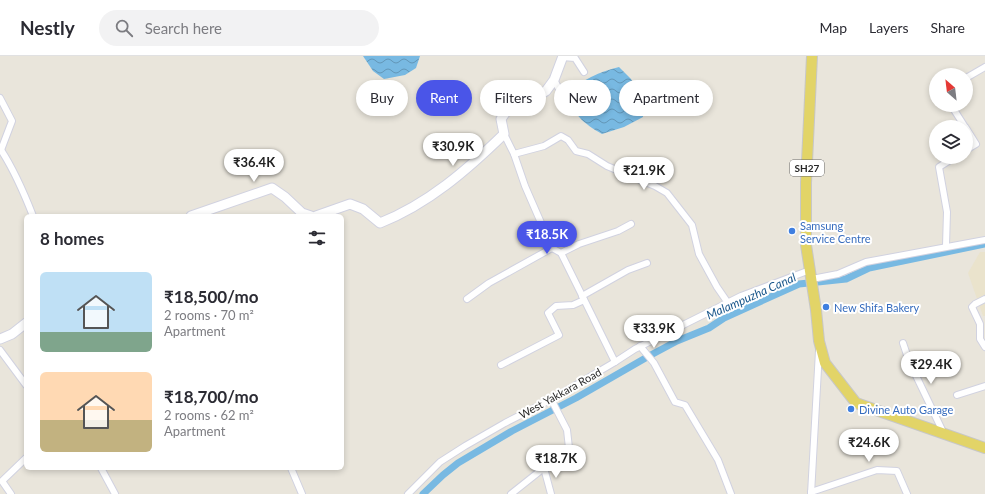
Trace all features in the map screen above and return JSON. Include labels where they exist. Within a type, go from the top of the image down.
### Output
[{"type":"main road","name":"SH27","points":[[812,56],[806,183],[806,245],[812,278],[819,341],[825,363],[856,403],[985,448]]},
{"type":"street","points":[[584,72],[575,58],[562,57],[554,80],[546,91],[506,112],[501,120],[504,134],[514,154],[525,186],[552,248],[561,253],[615,362]]},
{"type":"street","points":[[973,74],[985,67]]},
{"type":"street","points":[[0,98],[12,121],[1,150],[21,187],[32,214]]},
{"type":"street","points":[[322,214],[350,204],[363,209],[380,224],[397,217],[415,207],[465,172],[504,134]]},
{"type":"street","points":[[514,154],[544,146],[561,136],[568,140],[576,151],[588,154],[608,166],[656,186],[667,193],[692,225],[699,254],[708,272],[728,303]]},
{"type":"street","points":[[944,164],[939,167],[947,212],[946,246]]},
{"type":"street","points":[[197,214],[272,188],[305,214]]},
{"type":"street","points":[[561,253],[579,244],[618,231],[631,224]]},
{"type":"street","name":"West Yakkara Road","points":[[408,494],[440,462],[505,423],[551,399],[640,346],[728,303],[787,278],[812,278],[838,274],[866,262],[985,240]]},
{"type":"street","points":[[467,299],[489,283],[552,248]]},
{"type":"street","points":[[501,365],[559,335],[548,313],[556,306],[573,305],[628,270],[647,263]]},
{"type":"street","points":[[985,299],[975,304],[972,308],[980,324],[980,340],[985,347]]},
{"type":"street","points":[[0,339],[12,334],[24,325]]},
{"type":"street","points":[[819,341],[811,493],[877,470],[897,471],[907,494]]},
{"type":"street","points":[[902,343],[944,434]]},
{"type":"street","points":[[640,346],[654,363],[675,402],[685,405],[718,460],[731,494]]},
{"type":"street","points":[[0,350],[24,382]]},
{"type":"street","points":[[957,395],[985,386]]},
{"type":"street","points":[[511,494],[569,448],[567,430],[551,399]]},
{"type":"street","points":[[11,494],[2,481],[24,460]]},
{"type":"street","points":[[544,468],[551,494]]},
{"type":"street","points":[[102,470],[115,494]]},
{"type":"street","points":[[292,470],[302,494]]},
{"type":"shaded area","points":[[980,252],[985,252],[985,316],[983,316],[968,273]]},
{"type":"water","points":[[363,56],[420,56],[416,68],[405,75],[384,79],[373,71]]},
{"type":"water","points":[[619,67],[632,80],[619,80],[619,116],[643,116],[624,127],[602,134],[584,122],[578,116],[611,116],[611,80],[586,80],[605,71]]},
{"type":"waterway","name":"Malampuzha Canal","points":[[423,494],[458,463],[512,431],[576,398],[677,341],[709,328],[724,318],[799,284],[846,279],[869,268],[985,244]]},
{"type":"place","name":"Samsung Service Centre","points":[[792,231]]},
{"type":"place","name":"New Shifa Bakery","points":[[826,307]]},
{"type":"place","name":"Divine Auto Garage","points":[[851,409]]}]
